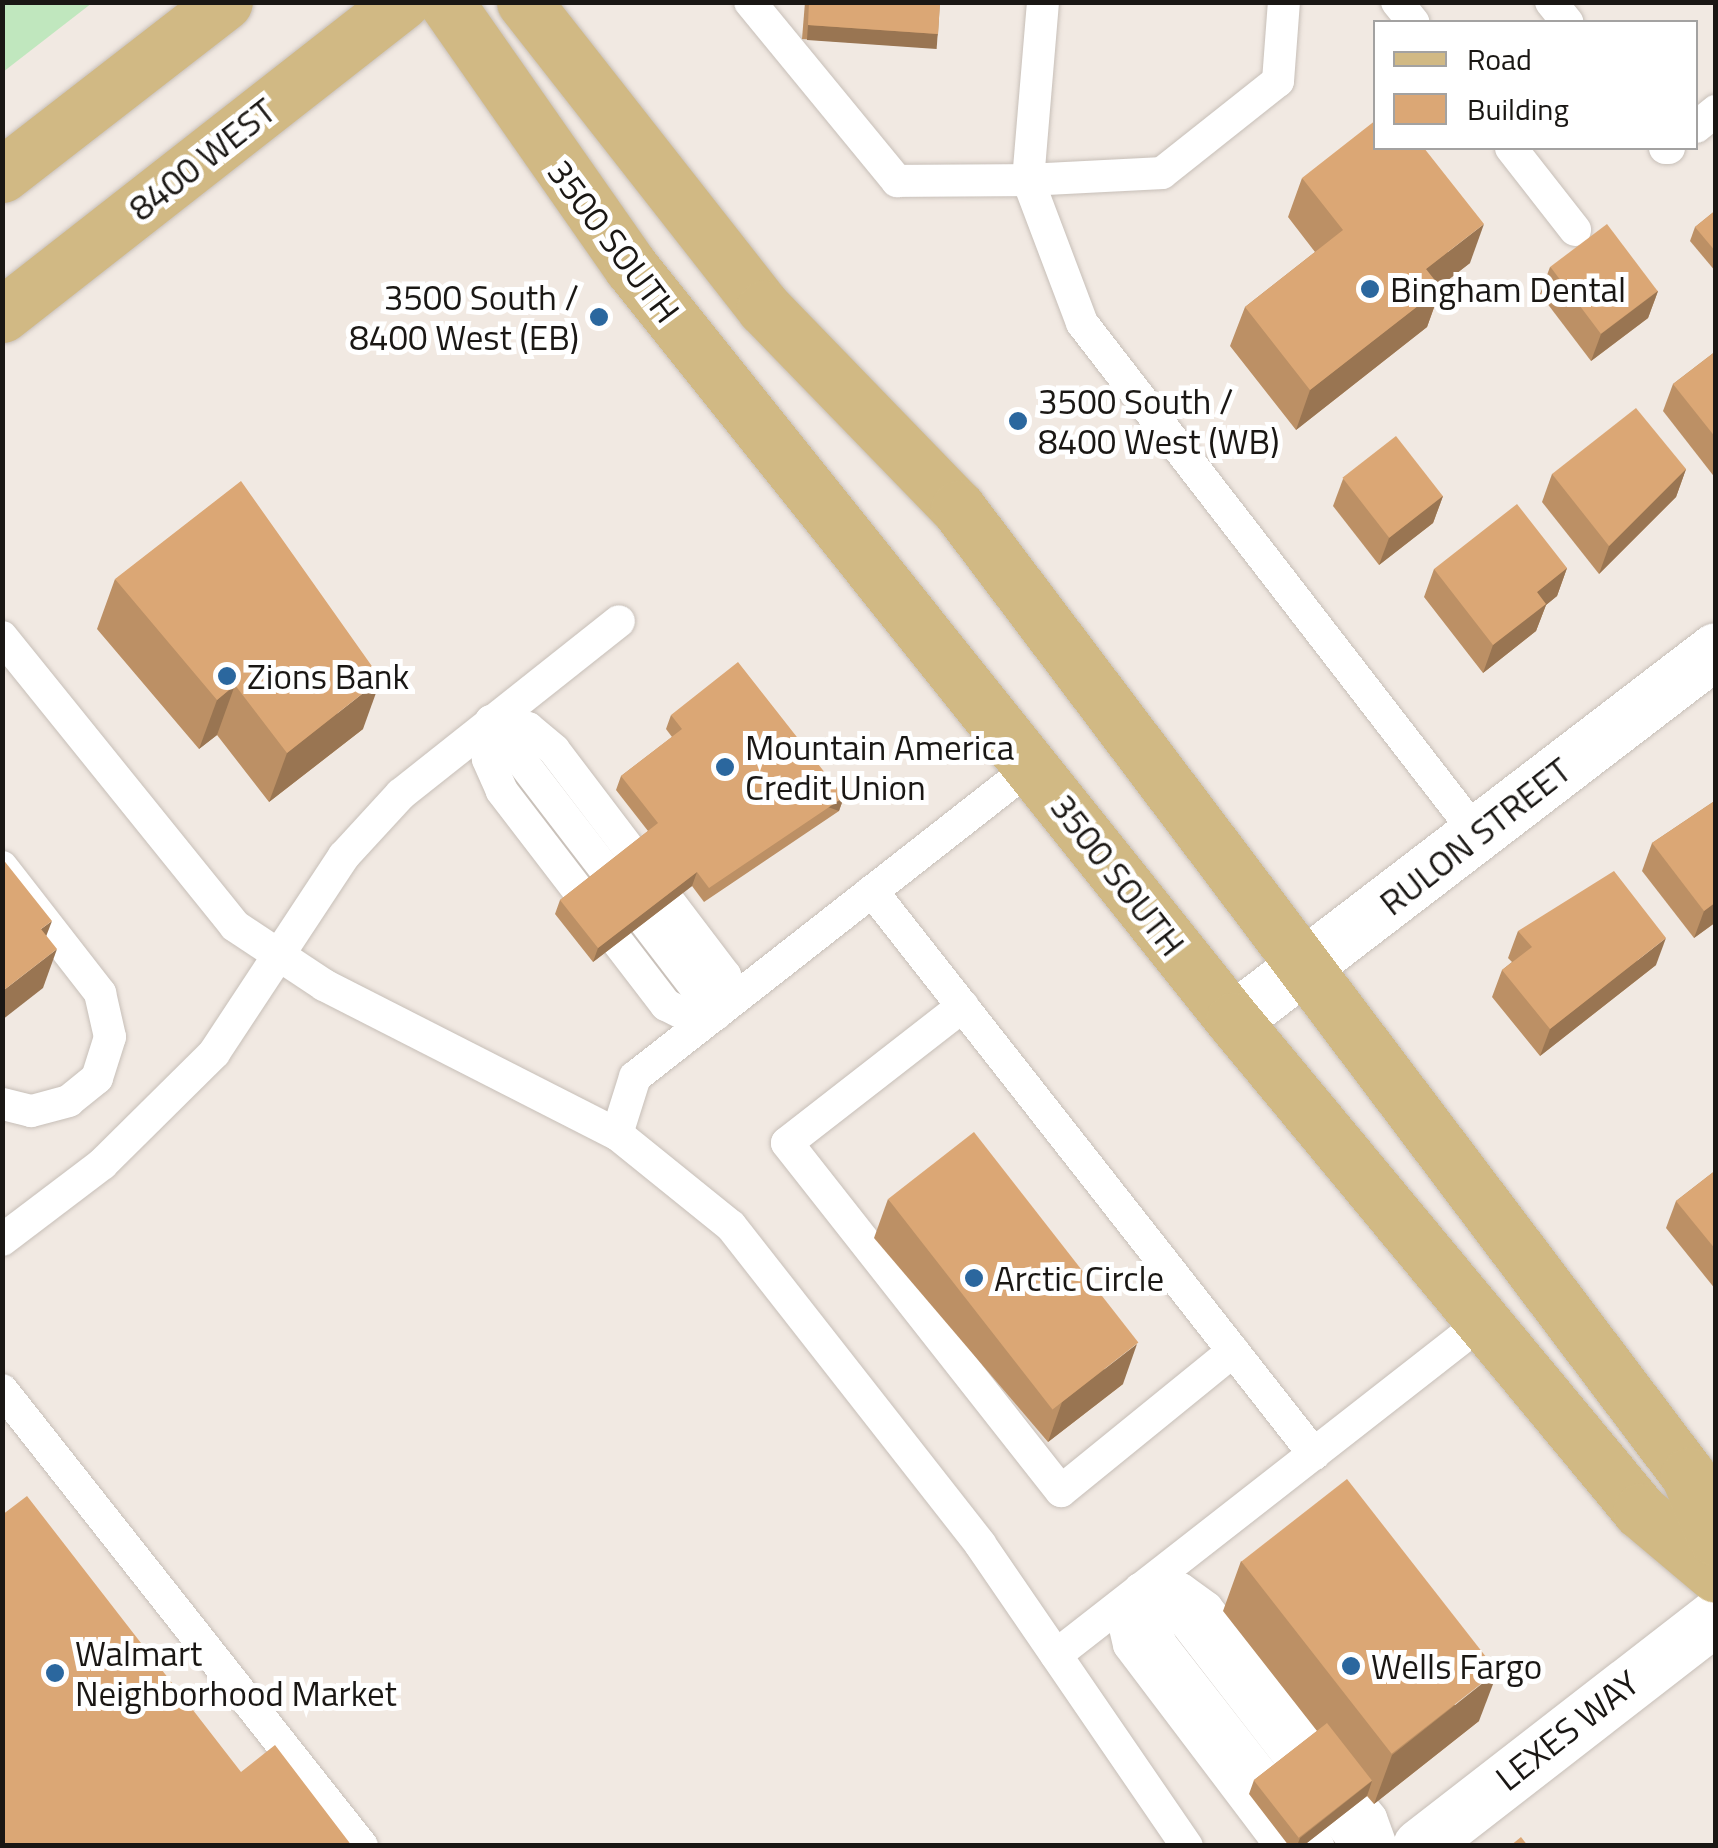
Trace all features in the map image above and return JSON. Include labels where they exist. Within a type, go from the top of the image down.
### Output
[{"type":"main road","points":[[2,175],[225,2]]},
{"type":"main road","name":"8400 WEST","points":[[2,315],[402,2]]},
{"type":"main road","name":"3500 SOUTH","points":[[446,2],[630,267],[1233,1020],[1640,1511],[1716,1575]]},
{"type":"main road","points":[[524,2],[764,308],[958,508],[1308,963],[1688,1475],[1716,1539]]},
{"type":"street","name":"RULON STREET","points":[[1233,1020],[1716,650]]},
{"type":"street","name":"LEXES WAY","points":[[1420,1846],[1716,1616]]},
{"type":"lane","points":[[750,2],[898,182],[1162,173],[1278,81],[1284,2]]},
{"type":"lane","points":[[1042,2],[1028,180],[1082,323],[1478,834]]},
{"type":"lane","points":[[1513,150],[1575,230]]},
{"type":"lane","points":[[2,1240],[174,1097],[282,962],[369,826],[491,720],[618,621]]},
{"type":"lane","points":[[2,637],[198,888],[282,962],[617,1134],[731,1226],[779,1278],[1056,1654],[1186,1846]]},
{"type":"lane","points":[[491,720],[488,759],[502,791],[666,1004],[688,1016],[716,1014]]},
{"type":"lane","points":[[491,720],[528,728],[554,750],[725,975],[716,1014]]},
{"type":"lane","points":[[617,1134],[635,1078],[1032,766]]},
{"type":"lane","points":[[2,867],[100,993],[110,1037],[98,1078],[69,1101],[30,1111],[2,1104]]},
{"type":"lane","points":[[872,891],[1314,1454]]},
{"type":"lane","points":[[963,1006],[787,1143],[1062,1491],[1233,1350]]},
{"type":"lane","points":[[1056,1654],[1485,1320]]},
{"type":"lane","points":[[2,1390],[362,1846]]},
{"type":"lane","points":[[1140,1589],[1125,1627],[1129,1645],[1281,1846]]},
{"type":"lane","points":[[1140,1589],[1161,1644],[1318,1846]]},
{"type":"lane","points":[[1140,1589],[1178,1613],[1358,1846]]},
{"type":"lane","points":[[1140,1589],[1180,1589],[1207,1608],[1370,1818],[1381,1846]]},
{"type":"green space","points":[[3,2],[92,2],[92,3],[3,72]]},
{"type":"building","points":[[809,2],[940,2],[938,34],[808,25]]},
{"type":"building","name":"Bingham Dental","points":[[1373,122],[1373,150],[1426,150],[1484,224],[1426,269],[1441,288],[1310,390],[1245,307],[1343,230],[1302,178]]},
{"type":"building","points":[[1716,210],[1716,252],[1695,227]]},
{"type":"building","points":[[1607,224],[1658,291],[1601,334],[1550,267]]},
{"type":"building","points":[[1716,351],[1716,438],[1673,384]]},
{"type":"building","points":[[1636,408],[1686,469],[1609,546],[1552,474]]},
{"type":"building","points":[[1396,436],[1443,496],[1389,538],[1342,478]]},
{"type":"building","points":[[241,481],[381,679],[287,753],[235,685],[217,700],[115,579]]},
{"type":"building","points":[[1517,504],[1567,568],[1537,592],[1546,604],[1493,645],[1434,569]]},
{"type":"building","name":"Mountain America Credit Union","points":[[738,662],[844,797],[709,888],[697,872],[598,948],[560,900],[658,823],[621,776],[682,729],[671,715]]},
{"type":"building","points":[[1716,800],[1716,902],[1704,911],[1652,843]]},
{"type":"building","points":[[2,858],[52,921],[41,929],[57,949],[4,990],[2,988]]},
{"type":"building","points":[[1614,871],[1666,938],[1550,1029],[1502,970],[1532,947],[1518,931]]},
{"type":"building","name":"Arctic Circle","points":[[974,1132],[1138,1342],[1052,1410],[888,1199]]},
{"type":"building","points":[[1716,1170],[1716,1250],[1676,1201]]},
{"type":"building","points":[[1347,1479],[1497,1671],[1392,1754],[1241,1561]]},
{"type":"building","name":"Walmart Neighborhood Market","points":[[27,1496],[241,1772],[275,1745],[352,1846],[2,1846],[2,1515]]},
{"type":"building","points":[[1327,1723],[1372,1781],[1299,1838],[1254,1780]]},
{"type":"building","points":[[1521,1837],[1528,1846],[1510,1846]]},
{"type":"place","name":"Bingham Dental","points":[[1370,289]]},
{"type":"place","name":"3500 South / 8400 West (EB)","points":[[599,317]]},
{"type":"place","name":"3500 South / 8400 West (WB)","points":[[1018,421]]},
{"type":"place","name":"Zions Bank","points":[[227,676]]},
{"type":"place","name":"Mountain America Credit Union","points":[[725,767]]},
{"type":"place","name":"Arctic Circle","points":[[974,1278]]},
{"type":"place","name":"Wells Fargo","points":[[1351,1666]]},
{"type":"place","name":"Walmart Neighborhood Market","points":[[55,1673]]}]
